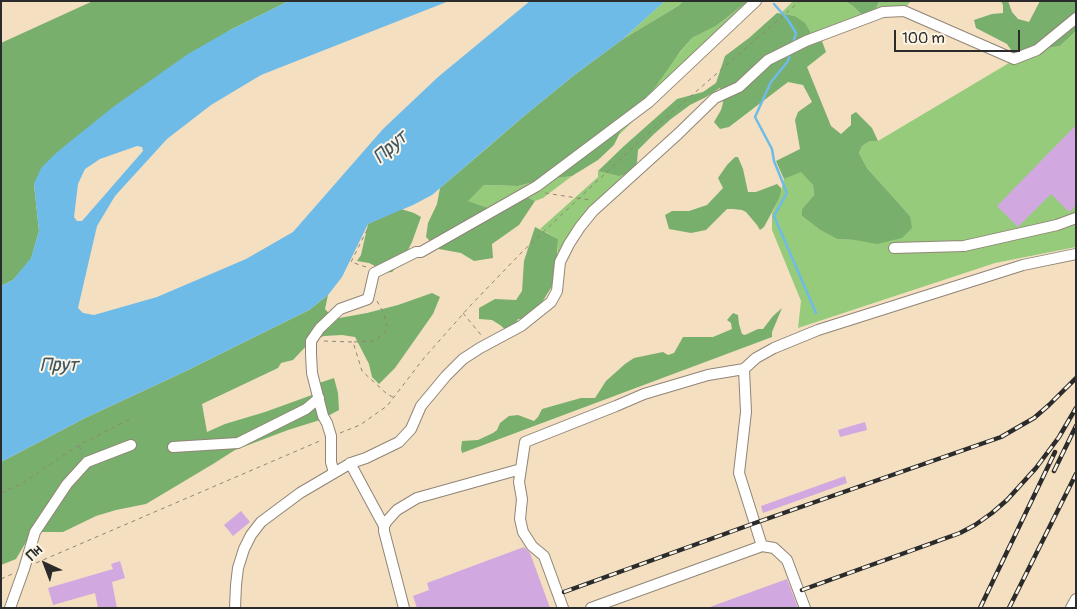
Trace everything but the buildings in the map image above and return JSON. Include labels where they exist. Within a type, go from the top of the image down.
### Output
[{"type":"street","points":[[334,472],[331,462],[331,436],[323,416],[312,373],[312,341],[320,328],[340,309],[368,299],[374,273],[416,252],[421,252],[530,190],[649,102],[756,1]]},
{"type":"street","points":[[235,608],[238,568],[251,535],[262,522],[285,503],[334,472],[400,442],[411,429],[421,406],[446,376],[464,359],[521,326],[551,302],[557,291],[560,262],[580,227],[593,211],[715,98],[739,87],[768,60],[806,41],[883,12],[904,11],[1014,59],[1037,50],[1076,18]]},
{"type":"street","points":[[894,248],[964,246],[1057,225],[1076,218]]},
{"type":"street","points":[[563,608],[544,556],[532,546],[523,532],[520,519],[522,499],[519,482],[524,442],[644,394],[708,375],[744,369],[756,358],[774,348],[818,330],[1023,265],[1076,254]]},
{"type":"street","points":[[744,369],[746,412],[739,474],[762,546]]},
{"type":"street","points":[[173,447],[238,443],[306,409],[319,398]]},
{"type":"street","points":[[10,608],[35,532],[67,484],[87,462],[131,445]]},
{"type":"street","points":[[350,464],[384,526],[404,608]]},
{"type":"street","points":[[384,526],[397,510],[417,498],[521,469]]},
{"type":"street","points":[[591,608],[762,546],[774,548],[787,560],[805,608]]},
{"type":"street","points":[[1071,608],[1076,599]]},
{"type":"path","points":[[24,569],[360,425],[387,406],[424,358],[521,253],[645,136],[800,1]]},
{"type":"path","points":[[530,190],[603,202]]},
{"type":"path","points":[[368,228],[351,262],[370,268],[374,273]]},
{"type":"path","points":[[312,341],[374,341],[385,333],[387,326],[383,312],[375,297]]},
{"type":"path","points":[[464,313],[488,344]]},
{"type":"path","points":[[353,342],[362,372],[387,394],[394,397]]},
{"type":"path","points":[[1,493],[23,483],[79,445],[130,419]]},
{"type":"green space","points":[[93,1],[289,1],[230,30],[34,184],[39,231],[31,259],[13,280],[1,286],[1,43]]},
{"type":"green space","points":[[665,1],[683,1],[678,6],[623,39]]},
{"type":"green space","points":[[683,1],[748,1],[716,26],[692,38],[653,90],[628,116],[614,145],[598,160],[572,176],[542,180],[518,186],[484,185],[468,201],[494,210],[522,194],[535,201],[519,225],[492,244],[493,258],[474,261],[461,253],[439,249],[426,237],[428,223],[437,204],[440,188],[573,76],[623,39],[678,6]]},
{"type":"green space","points":[[748,1],[761,1],[619,135],[628,116],[692,38],[716,26]]},
{"type":"green space","points":[[793,1],[845,1],[864,15],[814,35],[795,16],[780,14]]},
{"type":"green space","points":[[845,1],[879,1],[873,12],[864,15]]},
{"type":"green space","points":[[879,1],[911,1],[906,7],[873,12]]},
{"type":"green space","points":[[1001,1],[1008,1],[1012,12],[1018,19],[1029,22],[1040,1],[1076,1],[1076,31],[1060,46],[1013,53],[1007,44],[976,28],[974,20],[992,14],[1003,13]]},
{"type":"green space","points":[[777,13],[795,16],[805,23],[811,33],[822,41],[826,52],[807,67],[831,126],[841,134],[851,125],[851,115],[856,112],[872,128],[878,141],[870,141],[862,146],[859,153],[867,168],[910,216],[912,228],[902,238],[877,244],[837,239],[820,230],[802,216],[802,209],[814,195],[813,185],[801,172],[784,179],[776,161],[800,149],[795,120],[798,112],[812,102],[803,85],[788,82],[729,127],[720,129],[714,122],[723,103],[720,88],[690,105],[654,134],[638,150],[637,162],[633,172],[618,176],[598,171],[677,99],[703,92],[716,83],[725,56]]},
{"type":"green space","points":[[1076,31],[1076,247],[995,263],[798,328],[801,301],[772,230],[772,213],[779,199],[784,179],[801,171],[813,185],[814,195],[802,209],[802,216],[820,230],[837,239],[855,240],[910,216],[867,168],[859,153],[862,146],[870,141],[878,141],[1009,63],[1048,48],[1060,46]]},
{"type":"green space","points":[[735,157],[738,157],[743,169],[748,192],[756,192],[777,184],[781,188],[779,199],[764,227],[760,230],[746,212],[742,210],[727,209],[706,230],[691,233],[669,229],[665,215],[672,211],[689,211],[707,205],[723,188],[718,178]]},
{"type":"green space","points":[[598,171],[618,176],[627,175],[558,258],[558,239],[540,229],[598,177]]},
{"type":"green space","points":[[572,176],[543,198],[535,201],[522,194],[494,210],[467,201],[484,185],[518,186],[542,180]]},
{"type":"green space","points":[[401,209],[421,217],[403,260],[392,272],[382,273],[377,267],[369,263],[357,261],[361,255],[368,224]]},
{"type":"green space","points":[[535,227],[558,239],[556,280],[539,307],[529,316],[518,319],[513,329],[507,331],[492,320],[479,319],[479,308],[495,299],[516,300],[522,291],[524,261]]},
{"type":"green space","points":[[432,293],[440,297],[433,314],[395,368],[379,384],[372,377],[369,364],[355,337],[342,335],[324,336],[311,341],[293,360],[281,363],[278,368],[202,404],[207,432],[225,424],[312,395],[310,386],[334,378],[338,393],[339,410],[320,420],[235,450],[146,504],[96,516],[63,532],[32,532],[16,559],[1,565],[1,462],[85,418],[186,371],[309,310],[328,295],[325,309],[334,319],[398,305]]},
{"type":"green space","points":[[782,308],[772,332],[772,337],[462,453],[462,441],[478,440],[493,433],[497,430],[500,423],[509,416],[518,415],[534,421],[542,409],[581,398],[595,398],[606,381],[634,358],[663,352],[668,355],[674,353],[683,337],[713,337],[732,329],[731,323],[727,320],[733,313],[738,315],[742,334],[745,335],[758,329],[763,329]]},
{"type":"water","name":"Прут","points":[[289,1],[449,1],[261,75],[211,105],[167,139],[115,196],[97,226],[78,308],[83,313],[94,315],[157,297],[246,259],[293,232],[383,129],[438,77],[530,1],[665,1],[623,39],[524,116],[432,195],[368,224],[342,277],[328,295],[309,310],[186,371],[85,418],[1,462],[1,286],[13,280],[31,258],[39,231],[34,184],[41,168],[56,153],[113,107],[188,54],[230,30]],"holes":[[[137,146],[142,147],[143,151],[82,221],[77,221],[74,217],[78,184],[85,169],[100,159]]]},
{"type":"waterway","points":[[774,4],[796,33],[793,44]]},
{"type":"waterway","points":[[790,53],[788,61],[771,82],[755,117],[772,149],[774,161],[787,193],[774,216],[816,313]]},
{"type":"railway","points":[[564,592],[1001,437],[1034,418],[1076,378]]},
{"type":"railway","points":[[802,590],[960,533],[975,525],[1007,500],[1036,468],[1059,437],[1076,408]]},
{"type":"railway","points":[[1054,471],[1076,426]]},
{"type":"railway","points":[[980,608],[1055,452]]},
{"type":"railway","points":[[1009,608],[1076,474]]}]
